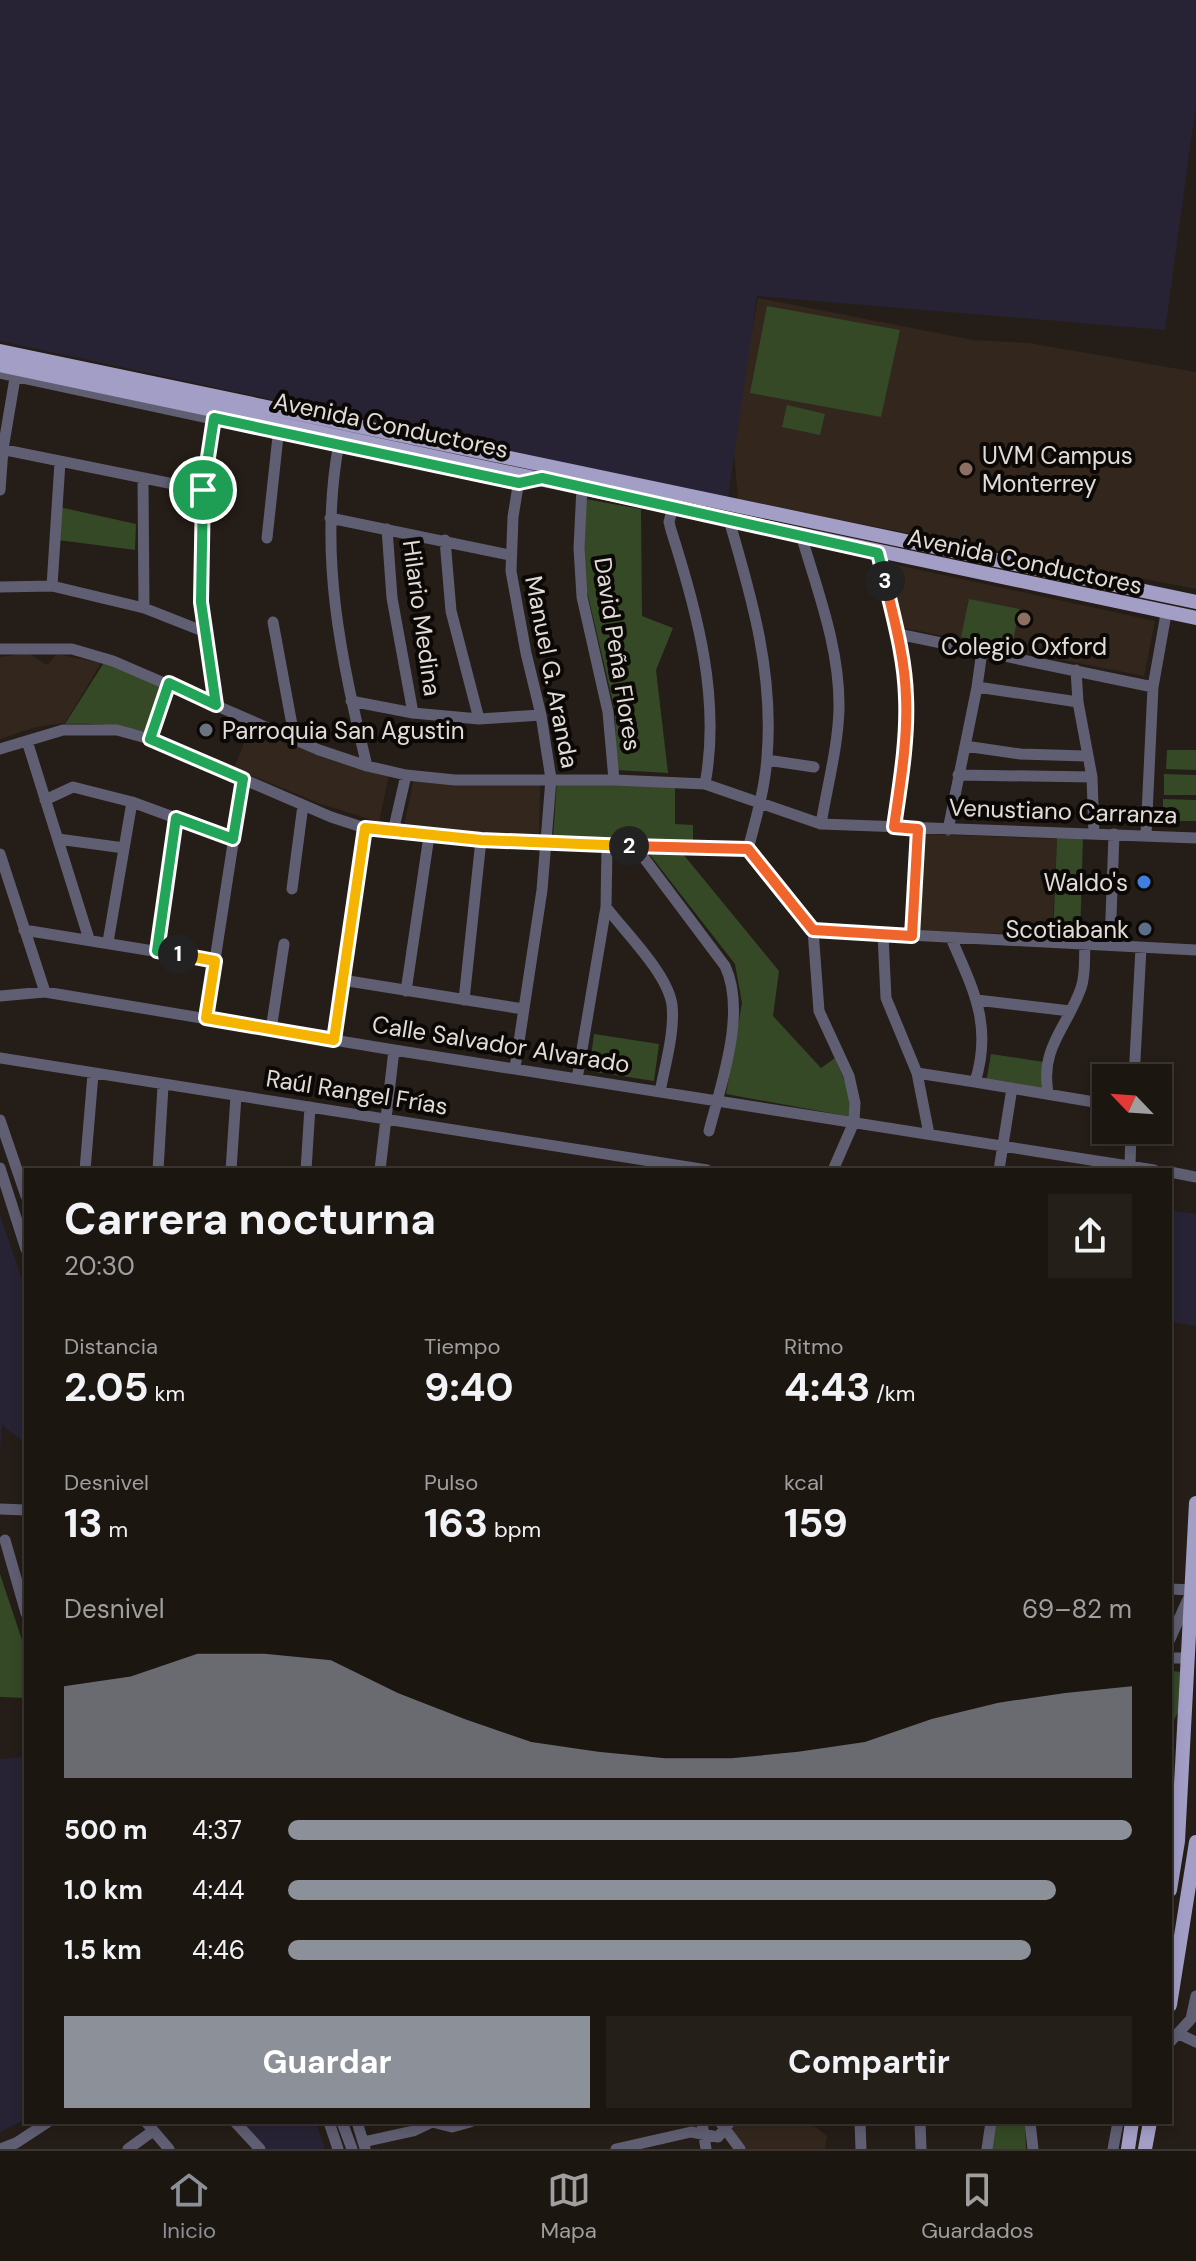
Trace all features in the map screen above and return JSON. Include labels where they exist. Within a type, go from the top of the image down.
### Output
[{"type":"main road","name":"Avenida Conductores","points":[[0,351],[675,501],[1196,602]]},
{"type":"main road","name":"Avenida Conductores","points":[[0,365],[16,372],[519,479],[542,478],[675,501],[729,520],[1196,618]]},
{"type":"main road","points":[[1172,1865],[1196,1503]]},
{"type":"main road","points":[[1172,1992],[1196,1842]]},
{"type":"main road","points":[[1128,2149],[1132,2124]]},
{"type":"main road","points":[[1145,2149],[1150,2124]]},
{"type":"street","points":[[0,373],[16,372],[1,449],[0,490]]},
{"type":"street","points":[[215,414],[203,490],[200,577],[216,705]]},
{"type":"street","points":[[267,538],[279,429]]},
{"type":"street","points":[[339,442],[330,518],[331,569],[337,631],[367,766]]},
{"type":"street","points":[[1,449],[203,490]]},
{"type":"street","points":[[52,586],[60,462]]},
{"type":"street","points":[[143,479],[144,608]]},
{"type":"street","name":"Manuel G. Aranda","points":[[515,1068],[547,843],[551,779],[541,715],[520,624],[510,555],[519,479]]},
{"type":"street","name":"David Peña Flores","points":[[582,487],[579,548],[582,597],[608,712],[614,780]]},
{"type":"street","points":[[675,501],[671,530],[705,665],[710,733],[705,784]]},
{"type":"street","points":[[330,518],[510,555]]},
{"type":"street","points":[[729,520],[756,611],[769,705],[767,760],[748,849]]},
{"type":"street","name":"Hilario Medina","points":[[387,529],[392,598],[413,713]]},
{"type":"street","points":[[801,535],[834,649],[838,680],[839,711],[821,824]]},
{"type":"street","points":[[445,540],[451,611],[479,719]]},
{"type":"street","points":[[878,553],[898,634],[906,697],[894,827]]},
{"type":"street","points":[[0,587],[52,586],[144,608],[205,632]]},
{"type":"street","points":[[1146,835],[1153,687],[1166,614]]},
{"type":"street","points":[[273,622],[295,741]]},
{"type":"street","points":[[898,634],[1153,687]]},
{"type":"street","name":"Venustiano Carranza","points":[[0,649],[72,649],[113,661],[295,741],[367,766],[406,775],[455,780],[614,780],[705,784],[821,824],[1196,838]]},
{"type":"street","points":[[948,830],[982,651]]},
{"type":"street","points":[[1076,670],[1086,756],[1092,777],[1094,834]]},
{"type":"street","points":[[150,739],[169,683]]},
{"type":"street","points":[[977,687],[1078,702]]},
{"type":"street","points":[[351,701],[413,713],[479,719],[541,715]]},
{"type":"street","points":[[0,749],[63,730],[117,730],[150,739],[303,805],[365,828],[481,840],[748,849],[813,930],[819,1011],[849,1076],[855,1103],[854,1122],[834,1168]]},
{"type":"street","points":[[27,741],[89,939]]},
{"type":"street","points":[[965,746],[1020,754],[1086,756]]},
{"type":"street","points":[[1018,775],[1020,754]]},
{"type":"street","points":[[767,760],[814,767]]},
{"type":"street","points":[[393,832],[406,775]]},
{"type":"street","points":[[958,775],[1092,777]]},
{"type":"street","points":[[206,1018],[243,779]]},
{"type":"street","points":[[45,800],[73,787],[132,802],[233,839]]},
{"type":"street","points":[[108,942],[132,802]]},
{"type":"street","points":[[292,889],[303,805]]},
{"type":"street","points":[[157,951],[176,818]]},
{"type":"street","points":[[334,1040],[365,828]]},
{"type":"street","points":[[912,936],[918,829]]},
{"type":"street","points":[[1110,945],[1114,834]]},
{"type":"street","points":[[406,991],[429,836]]},
{"type":"street","points":[[58,839],[124,848]]},
{"type":"street","points":[[464,1000],[481,840]]},
{"type":"street","points":[[577,1079],[606,907],[607,845]]},
{"type":"street","points":[[635,846],[725,966],[732,982],[733,1021],[709,1131]]},
{"type":"street","points":[[0,854],[45,992]]},
{"type":"street","points":[[606,907],[660,975],[670,994],[672,1018],[660,1092]]},
{"type":"street","points":[[24,930],[215,961]]},
{"type":"street","points":[[813,930],[1196,950]]},
{"type":"street","points":[[883,935],[887,1005],[917,1073],[929,1134]]},
{"type":"street","points":[[951,938],[977,1000],[984,1033],[982,1058],[975,1082]]},
{"type":"street","points":[[271,1030],[284,944]]},
{"type":"street","points":[[1048,1093],[1046,1073],[1050,1051],[1083,983],[1085,944]]},
{"type":"street","points":[[1135,1064],[1141,948]]},
{"type":"street","points":[[342,980],[523,1009]]},
{"type":"street","name":"Calle Salvador Alvarado","points":[[0,996],[45,992],[1142,1168]]},
{"type":"street","points":[[977,1000],[1070,1011]]},
{"type":"street","points":[[380,1168],[394,1050]]},
{"type":"street","name":"Raúl Rangel Frías","points":[[0,1058],[695,1168]]},
{"type":"street","points":[[917,1073],[1092,1101]]},
{"type":"street","points":[[85,1168],[93,1074]]},
{"type":"street","points":[[158,1168],[163,1086]]},
{"type":"street","points":[[999,1168],[1012,1088]]},
{"type":"street","points":[[231,1168],[236,1096]]},
{"type":"street","points":[[306,1168],[310,1107]]},
{"type":"street","points":[[0,1120],[24,1190]]},
{"type":"street","points":[[1130,1166],[1131,1144]]},
{"type":"street","points":[[0,1168],[24,1243]]},
{"type":"street","points":[[1172,1172],[1196,1177]]},
{"type":"street","points":[[0,1509],[24,1510]]},
{"type":"street","points":[[5,1540],[24,1606]]},
{"type":"street","points":[[1172,1589],[1192,1590],[1172,1635]]},
{"type":"street","points":[[1172,1658],[1188,1658]]},
{"type":"street","points":[[1174,2038],[1191,2019],[1196,1996]]},
{"type":"street","points":[[1174,2038],[1196,2042]]},
{"type":"street","points":[[0,2149],[17,2146],[45,2124]]},
{"type":"street","points":[[237,2124],[260,2149]]},
{"type":"street","points":[[330,2124],[338,2149]]},
{"type":"street","points":[[343,2124],[352,2149]]},
{"type":"street","points":[[358,2124],[364,2146],[428,2124]]},
{"type":"street","points":[[440,2124],[452,2127],[463,2124]]},
{"type":"street","points":[[616,2149],[644,2147],[702,2128],[718,2137],[725,2124]]},
{"type":"street","points":[[725,2124],[740,2149]]},
{"type":"street","points":[[860,2124],[861,2149]]},
{"type":"street","points":[[920,2124],[921,2149]]},
{"type":"street","points":[[987,2149],[991,2124]]},
{"type":"street","points":[[1030,2124],[1033,2149]]},
{"type":"street","points":[[1113,2149],[1118,2124]]},
{"type":"street","points":[[128,2149],[150,2127],[169,2149]]},
{"type":"street","points":[[702,2128],[706,2149]]},
{"type":"shaded area","points":[[0,0],[1196,0],[1196,105],[1165,330],[757,296],[728,498],[0,341]]},
{"type":"shaded area","name":"UVM Campus Monterrey","points":[[758,298],[973,340],[1029,343],[1196,372],[1196,589],[738,500],[733,438]]},
{"type":"shaded area","name":"Colegio Oxford","points":[[888,563],[1155,621],[1144,676],[904,628]]},
{"type":"shaded area","points":[[28,653],[47,665],[57,654],[101,663],[65,723],[36,727],[0,739],[0,657]]},
{"type":"shaded area","points":[[251,726],[321,757],[389,775],[379,822],[318,803],[234,768]]},
{"type":"shaded area","points":[[414,779],[540,783],[539,836],[443,831],[404,825]]},
{"type":"shaded area","points":[[924,834],[1057,839],[1052,935],[919,931]]},
{"type":"shaded area","points":[[1172,1210],[1196,1214],[1196,1326],[1172,1322]]},
{"type":"shaded area","points":[[0,1215],[24,1285],[24,1442],[2,1425],[0,1451]]},
{"type":"shaded area","points":[[24,1757],[24,2120],[0,2132],[0,1759]]},
{"type":"shaded area","points":[[237,2124],[317,2124],[325,2149],[263,2149]]},
{"type":"shaded area","points":[[736,2124],[812,2124],[827,2136],[825,2149],[744,2149],[732,2129]]},
{"type":"green space","points":[[767,306],[900,330],[881,417],[750,393]]},
{"type":"green space","points":[[787,405],[825,414],[820,435],[782,427]]},
{"type":"green space","points":[[585,499],[641,509],[642,616],[673,628],[656,670],[668,773],[616,770],[615,711],[582,570]]},
{"type":"green space","points":[[59,507],[136,524],[135,550],[58,540]]},
{"type":"green space","points":[[969,599],[1019,609],[1012,648],[961,637]]},
{"type":"green space","points":[[105,661],[163,685],[146,732],[106,725],[65,724]]},
{"type":"green space","points":[[1167,750],[1196,750],[1196,770],[1166,769]]},
{"type":"green space","points":[[1164,774],[1196,775],[1196,795],[1164,795]]},
{"type":"green space","points":[[557,780],[675,786],[675,824],[693,825],[693,843],[553,838]]},
{"type":"green space","points":[[1163,799],[1196,800],[1196,821],[1163,821]]},
{"type":"green space","points":[[1057,838],[1083,838],[1080,938],[1053,936]]},
{"type":"green space","points":[[647,851],[683,854],[779,971],[773,1016],[821,1068],[835,1058],[850,1094],[852,1117],[726,1094],[742,1003],[735,964]]},
{"type":"green space","points":[[594,1034],[659,1044],[654,1081],[589,1071]]},
{"type":"green space","points":[[991,1054],[1044,1062],[1041,1097],[985,1088]]},
{"type":"green space","points":[[0,1574],[24,1646],[24,1698],[0,1697]]},
{"type":"green space","points":[[1172,1672],[1180,1672],[1178,1712],[1173,1722],[1172,1736]]},
{"type":"green space","points":[[994,2124],[1025,2124],[1026,2149],[989,2149]]},
{"type":"place","name":"UVM Campus Monterrey","points":[[966,469]]},
{"type":"place","name":"Colegio Oxford","points":[[1024,619]]},
{"type":"place","name":"Parroquia San Agustin","points":[[206,730]]},
{"type":"place","name":"Waldo's","points":[[1144,882]]},
{"type":"place","name":"Scotiabank","points":[[1145,929]]},
{"type":"route","points":[[214,418],[519,483],[542,478],[878,553],[898,634],[906,697],[894,827],[918,829],[912,936],[813,930],[748,849],[481,840],[365,828],[334,1040],[206,1018],[215,961],[157,951],[176,818],[233,839],[243,779],[150,739],[169,683],[216,705],[201,602],[203,490],[214,418]]}]
